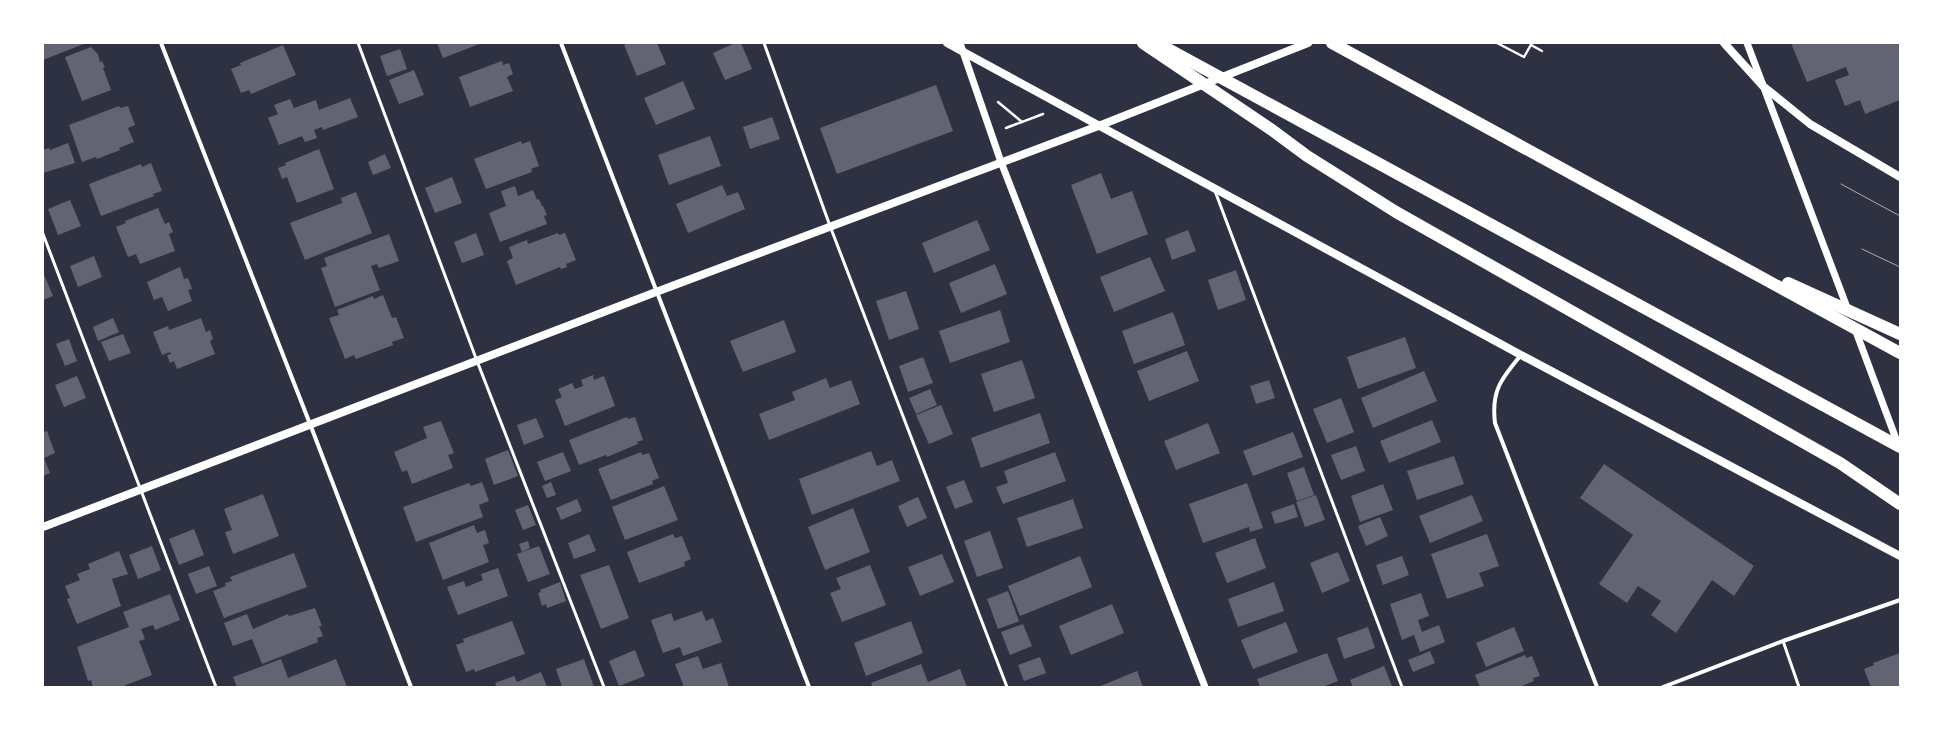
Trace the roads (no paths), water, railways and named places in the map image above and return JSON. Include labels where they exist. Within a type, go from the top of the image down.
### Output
[{"type":"highway","points":[[1143,43],[1266,126],[1307,156],[1396,212],[1840,463],[1900,504]]},
{"type":"highway","points":[[1157,43],[1900,448]]},
{"type":"highway","points":[[1332,43],[1900,353]]},
{"type":"highway","points":[[1694,240],[1900,334]]},
{"type":"main road","points":[[947,43],[961,47],[1100,125],[1521,355],[1900,556]]},
{"type":"main road","points":[[43,527],[656,292],[1100,125],[1308,43]]},
{"type":"main road","points":[[1724,43],[1763,86],[1810,124],[1900,177]]},
{"type":"street","points":[[161,43],[411,687]]},
{"type":"street","points":[[561,43],[809,687]]},
{"type":"street","points":[[1748,43],[1900,448]]},
{"type":"street","points":[[961,47],[1002,162],[1205,687]]},
{"type":"street","points":[[1521,355],[1501,380],[1497,389],[1494,409],[1495,423],[1597,687]]},
{"type":"street","points":[[1663,687],[1782,641],[1900,600]]},
{"type":"lane","points":[[358,43],[477,361],[604,687]]},
{"type":"lane","points":[[764,43],[830,226],[1007,687]]},
{"type":"lane","points":[[1213,187],[1402,687]]},
{"type":"lane","points":[[43,234],[216,687]]},
{"type":"lane","points":[[1782,641],[1799,687]]},
{"type":"tram line","points":[[1841,184],[1900,216]]},
{"type":"tram line","points":[[1862,249],[1900,267]]}]
